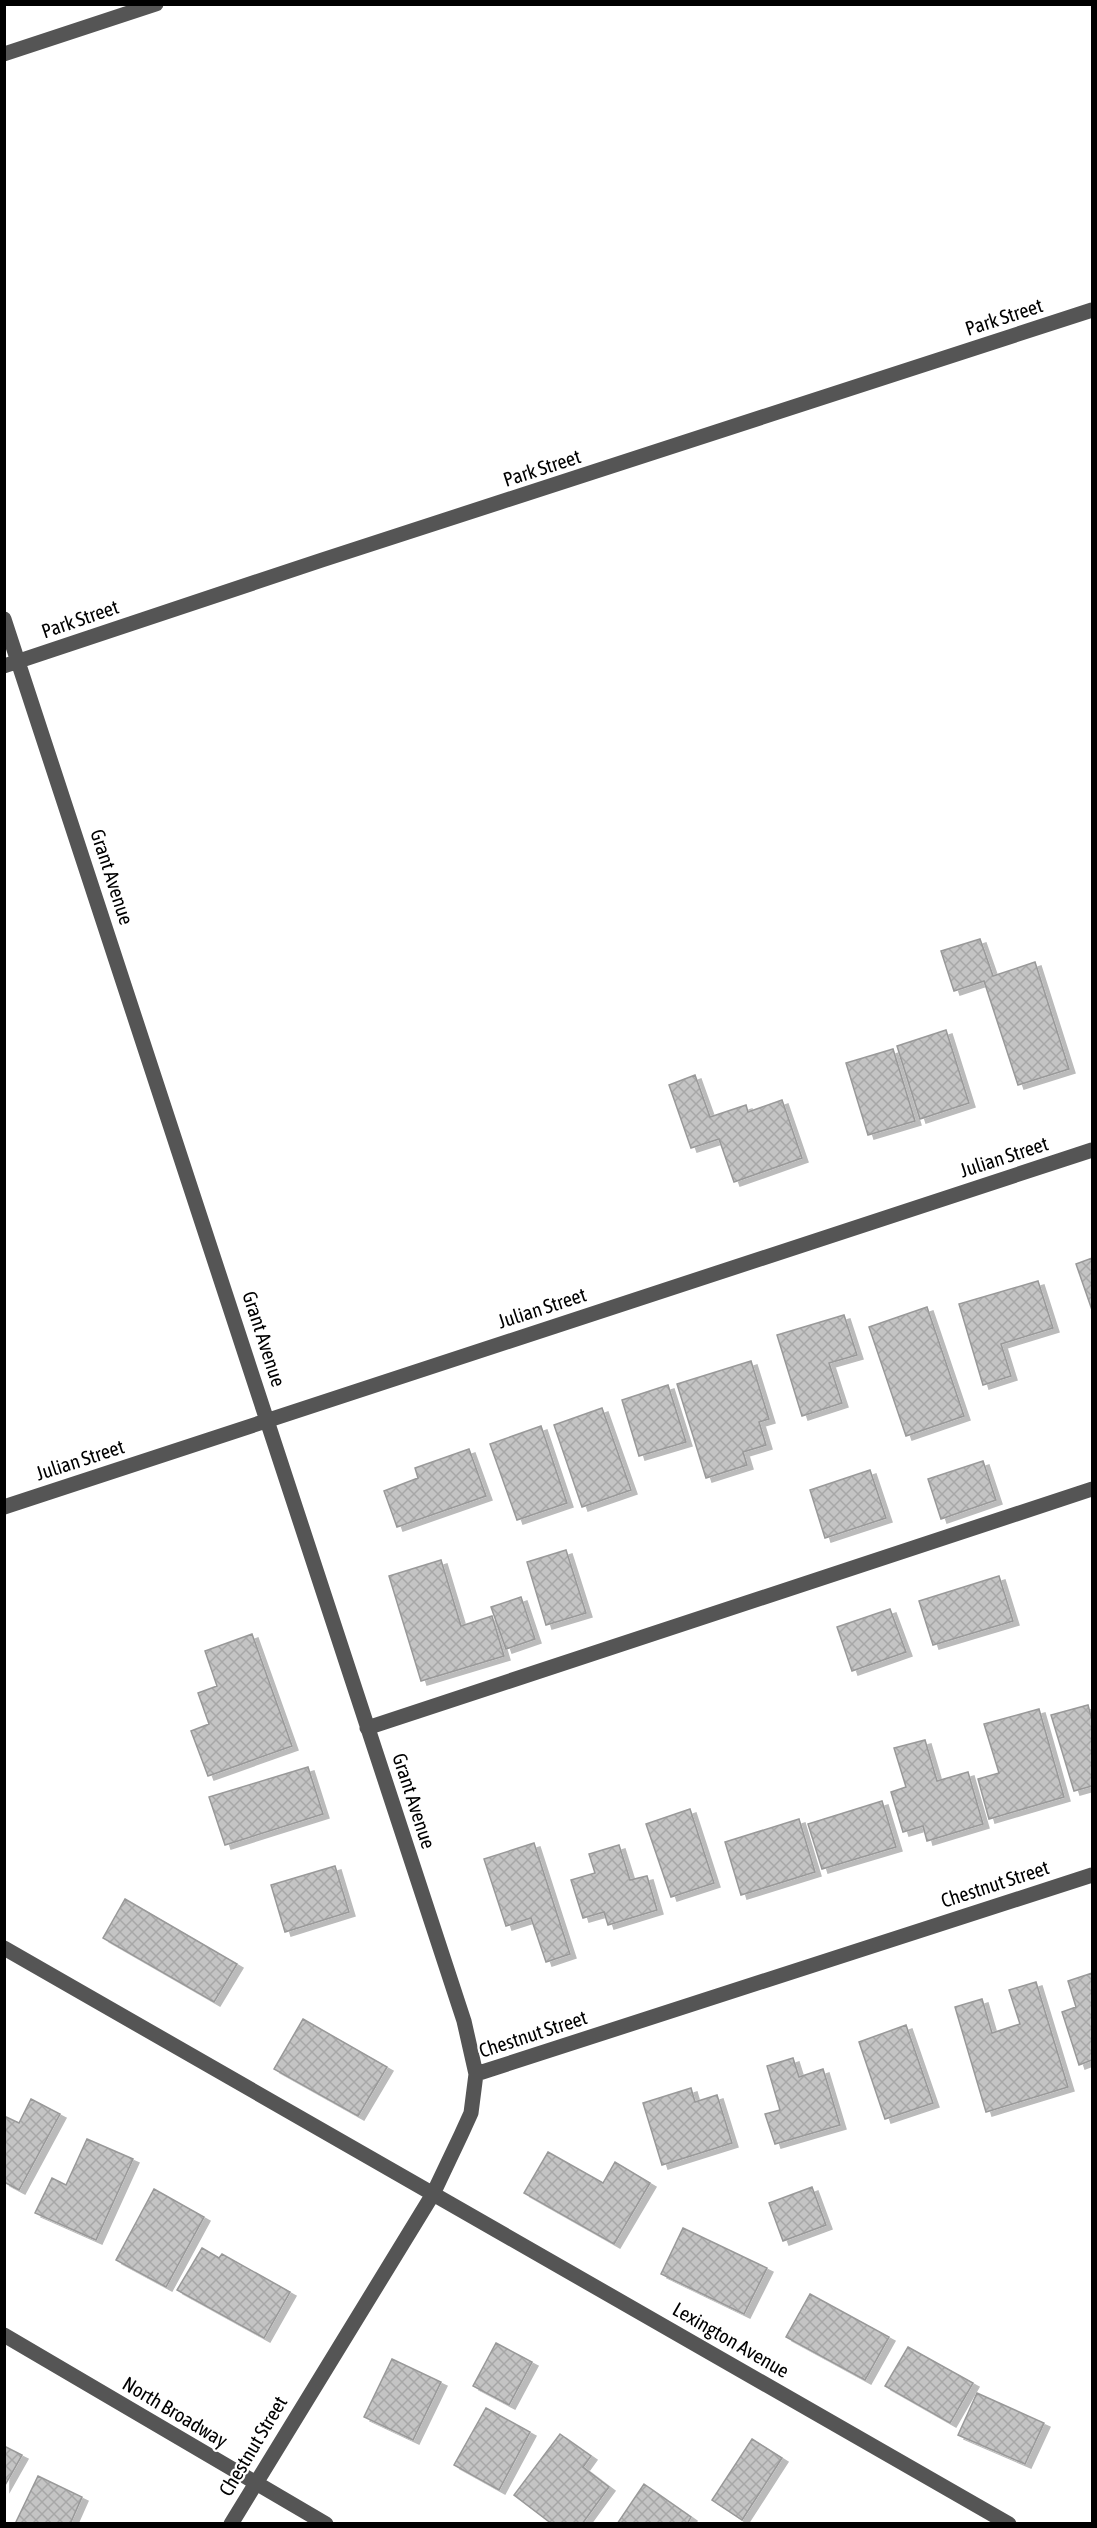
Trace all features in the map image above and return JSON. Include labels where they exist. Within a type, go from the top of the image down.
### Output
[{"type":"street","points":[[4,54],[156,4]]},
{"type":"street","name":"Park Street","points":[[11,664],[322,560],[1092,310]]},
{"type":"street","name":"Grant Avenue","points":[[4,619],[11,664],[268,1421],[464,2021],[476,2074]]},
{"type":"street","name":"Julian Street","points":[[4,1507],[1092,1150]]},
{"type":"street","points":[[368,1728],[1092,1489]]},
{"type":"street","name":"Chestnut Street","points":[[231,2523],[433,2194],[471,2113],[476,2074],[1092,1875]]},
{"type":"street","name":"Lexington Avenue","points":[[4,1948],[1009,2523]]},
{"type":"street","name":"North Broadway","points":[[4,2335],[326,2523]]},
{"type":"building","points":[[980,939],[993,976],[1035,962],[1069,1069],[1018,1085],[984,981],[954,991],[941,951]]},
{"type":"building","points":[[946,1030],[969,1103],[920,1119],[897,1046]]},
{"type":"building","points":[[893,1049],[915,1121],[868,1135],[846,1063]]},
{"type":"building","points":[[695,1075],[710,1117],[746,1105],[748,1112],[782,1100],[802,1158],[734,1182],[719,1139],[691,1148],[669,1085]]},
{"type":"building","points":[[1092,1258],[1092,1310],[1076,1264]]},
{"type":"building","points":[[1038,1281],[1053,1328],[1001,1344],[1011,1376],[983,1385],[959,1304]]},
{"type":"building","points":[[927,1307],[964,1416],[906,1436],[869,1327]]},
{"type":"building","points":[[844,1315],[857,1355],[829,1363],[842,1403],[802,1416],[777,1335]]},
{"type":"building","points":[[751,1361],[769,1419],[759,1422],[766,1445],[743,1452],[747,1465],[706,1478],[677,1384]]},
{"type":"building","points":[[668,1385],[686,1442],[639,1456],[622,1400]]},
{"type":"building","points":[[602,1408],[631,1490],[582,1507],[554,1425]]},
{"type":"building","points":[[541,1426],[567,1503],[517,1520],[490,1444]]},
{"type":"building","points":[[469,1449],[486,1496],[397,1527],[384,1491],[418,1478],[415,1468]]},
{"type":"building","points":[[983,1461],[996,1500],[941,1519],[928,1479]]},
{"type":"building","points":[[870,1470],[886,1518],[825,1538],[810,1490]]},
{"type":"building","points":[[566,1550],[586,1613],[546,1625],[527,1562]]},
{"type":"building","points":[[441,1560],[461,1626],[492,1616],[504,1656],[421,1681],[389,1576]]},
{"type":"building","points":[[999,1576],[1013,1621],[933,1645],[919,1601]]},
{"type":"building","points":[[521,1597],[535,1639],[506,1649],[491,1607]]},
{"type":"building","points":[[890,1609],[906,1652],[852,1671],[837,1627]]},
{"type":"building","points":[[252,1634],[292,1746],[208,1776],[191,1731],[209,1724],[198,1693],[217,1686],[205,1651]]},
{"type":"building","points":[[1088,1705],[1092,1720],[1092,1786],[1074,1791],[1051,1715]]},
{"type":"building","points":[[1039,1709],[1064,1797],[989,1819],[978,1779],[999,1773],[984,1724]]},
{"type":"building","points":[[925,1740],[937,1781],[968,1772],[983,1824],[927,1841],[923,1826],[903,1832],[891,1792],[906,1787],[894,1748]]},
{"type":"building","points":[[308,1767],[323,1814],[225,1845],[209,1797]]},
{"type":"building","points":[[882,1801],[896,1847],[822,1869],[808,1824]]},
{"type":"building","points":[[690,1809],[714,1883],[671,1897],[646,1824]]},
{"type":"building","points":[[799,1819],[815,1872],[741,1895],[725,1842]]},
{"type":"building","points":[[534,1843],[570,1954],[546,1962],[531,1918],[506,1926],[484,1859]]},
{"type":"building","points":[[619,1845],[630,1880],[647,1876],[657,1910],[608,1925],[604,1912],[583,1918],[571,1880],[595,1873],[589,1854]]},
{"type":"building","points":[[335,1866],[349,1912],[285,1932],[271,1885]]},
{"type":"building","points":[[125,1899],[237,1964],[214,2002],[103,1938]]},
{"type":"building","points":[[1092,1973],[1092,2060],[1079,2065],[1062,2012],[1076,2007],[1068,1981]]},
{"type":"building","points":[[1036,1982],[1068,2087],[986,2112],[955,2007],[982,1999],[992,2033],[1020,2024],[1009,1990]]},
{"type":"building","points":[[303,2019],[387,2067],[358,2116],[274,2069]]},
{"type":"building","points":[[906,2025],[933,2103],[885,2119],[859,2042]]},
{"type":"building","points":[[793,2058],[799,2077],[823,2069],[840,2125],[775,2144],[765,2114],[780,2110],[767,2066]]},
{"type":"building","points":[[691,2088],[695,2102],[717,2095],[732,2143],[662,2165],[643,2103]]},
{"type":"building","points":[[31,2099],[60,2114],[19,2190],[4,2182],[4,2116],[19,2123]]},
{"type":"building","points":[[87,2139],[133,2159],[96,2240],[35,2213],[52,2178],[66,2185]]},
{"type":"building","points":[[548,2152],[603,2183],[615,2162],[650,2183],[614,2244],[524,2193]]},
{"type":"building","points":[[812,2187],[826,2225],[783,2241],[769,2203]]},
{"type":"building","points":[[154,2189],[204,2217],[166,2287],[116,2260]]},
{"type":"building","points":[[683,2228],[767,2268],[744,2314],[661,2274]]},
{"type":"building","points":[[202,2248],[219,2258],[222,2254],[290,2292],[264,2338],[177,2290]]},
{"type":"building","points":[[810,2294],[889,2337],[865,2380],[786,2337]]},
{"type":"building","points":[[496,2343],[532,2362],[509,2405],[473,2386]]},
{"type":"building","points":[[908,2347],[973,2383],[950,2423],[885,2386]]},
{"type":"building","points":[[392,2359],[441,2382],[413,2440],[364,2417]]},
{"type":"building","points":[[977,2393],[1044,2423],[1025,2464],[958,2435]]},
{"type":"building","points":[[486,2408],[530,2432],[499,2490],[454,2465]]},
{"type":"building","points":[[560,2434],[591,2456],[583,2467],[609,2487],[582,2524],[552,2524],[514,2495]]},
{"type":"building","points":[[752,2439],[782,2458],[742,2520],[712,2500]]},
{"type":"building","points":[[4,2446],[22,2455],[4,2487]]},
{"type":"building","points":[[38,2476],[82,2497],[70,2524],[15,2524]]},
{"type":"building","points":[[644,2484],[691,2517],[687,2524],[617,2524]]}]
